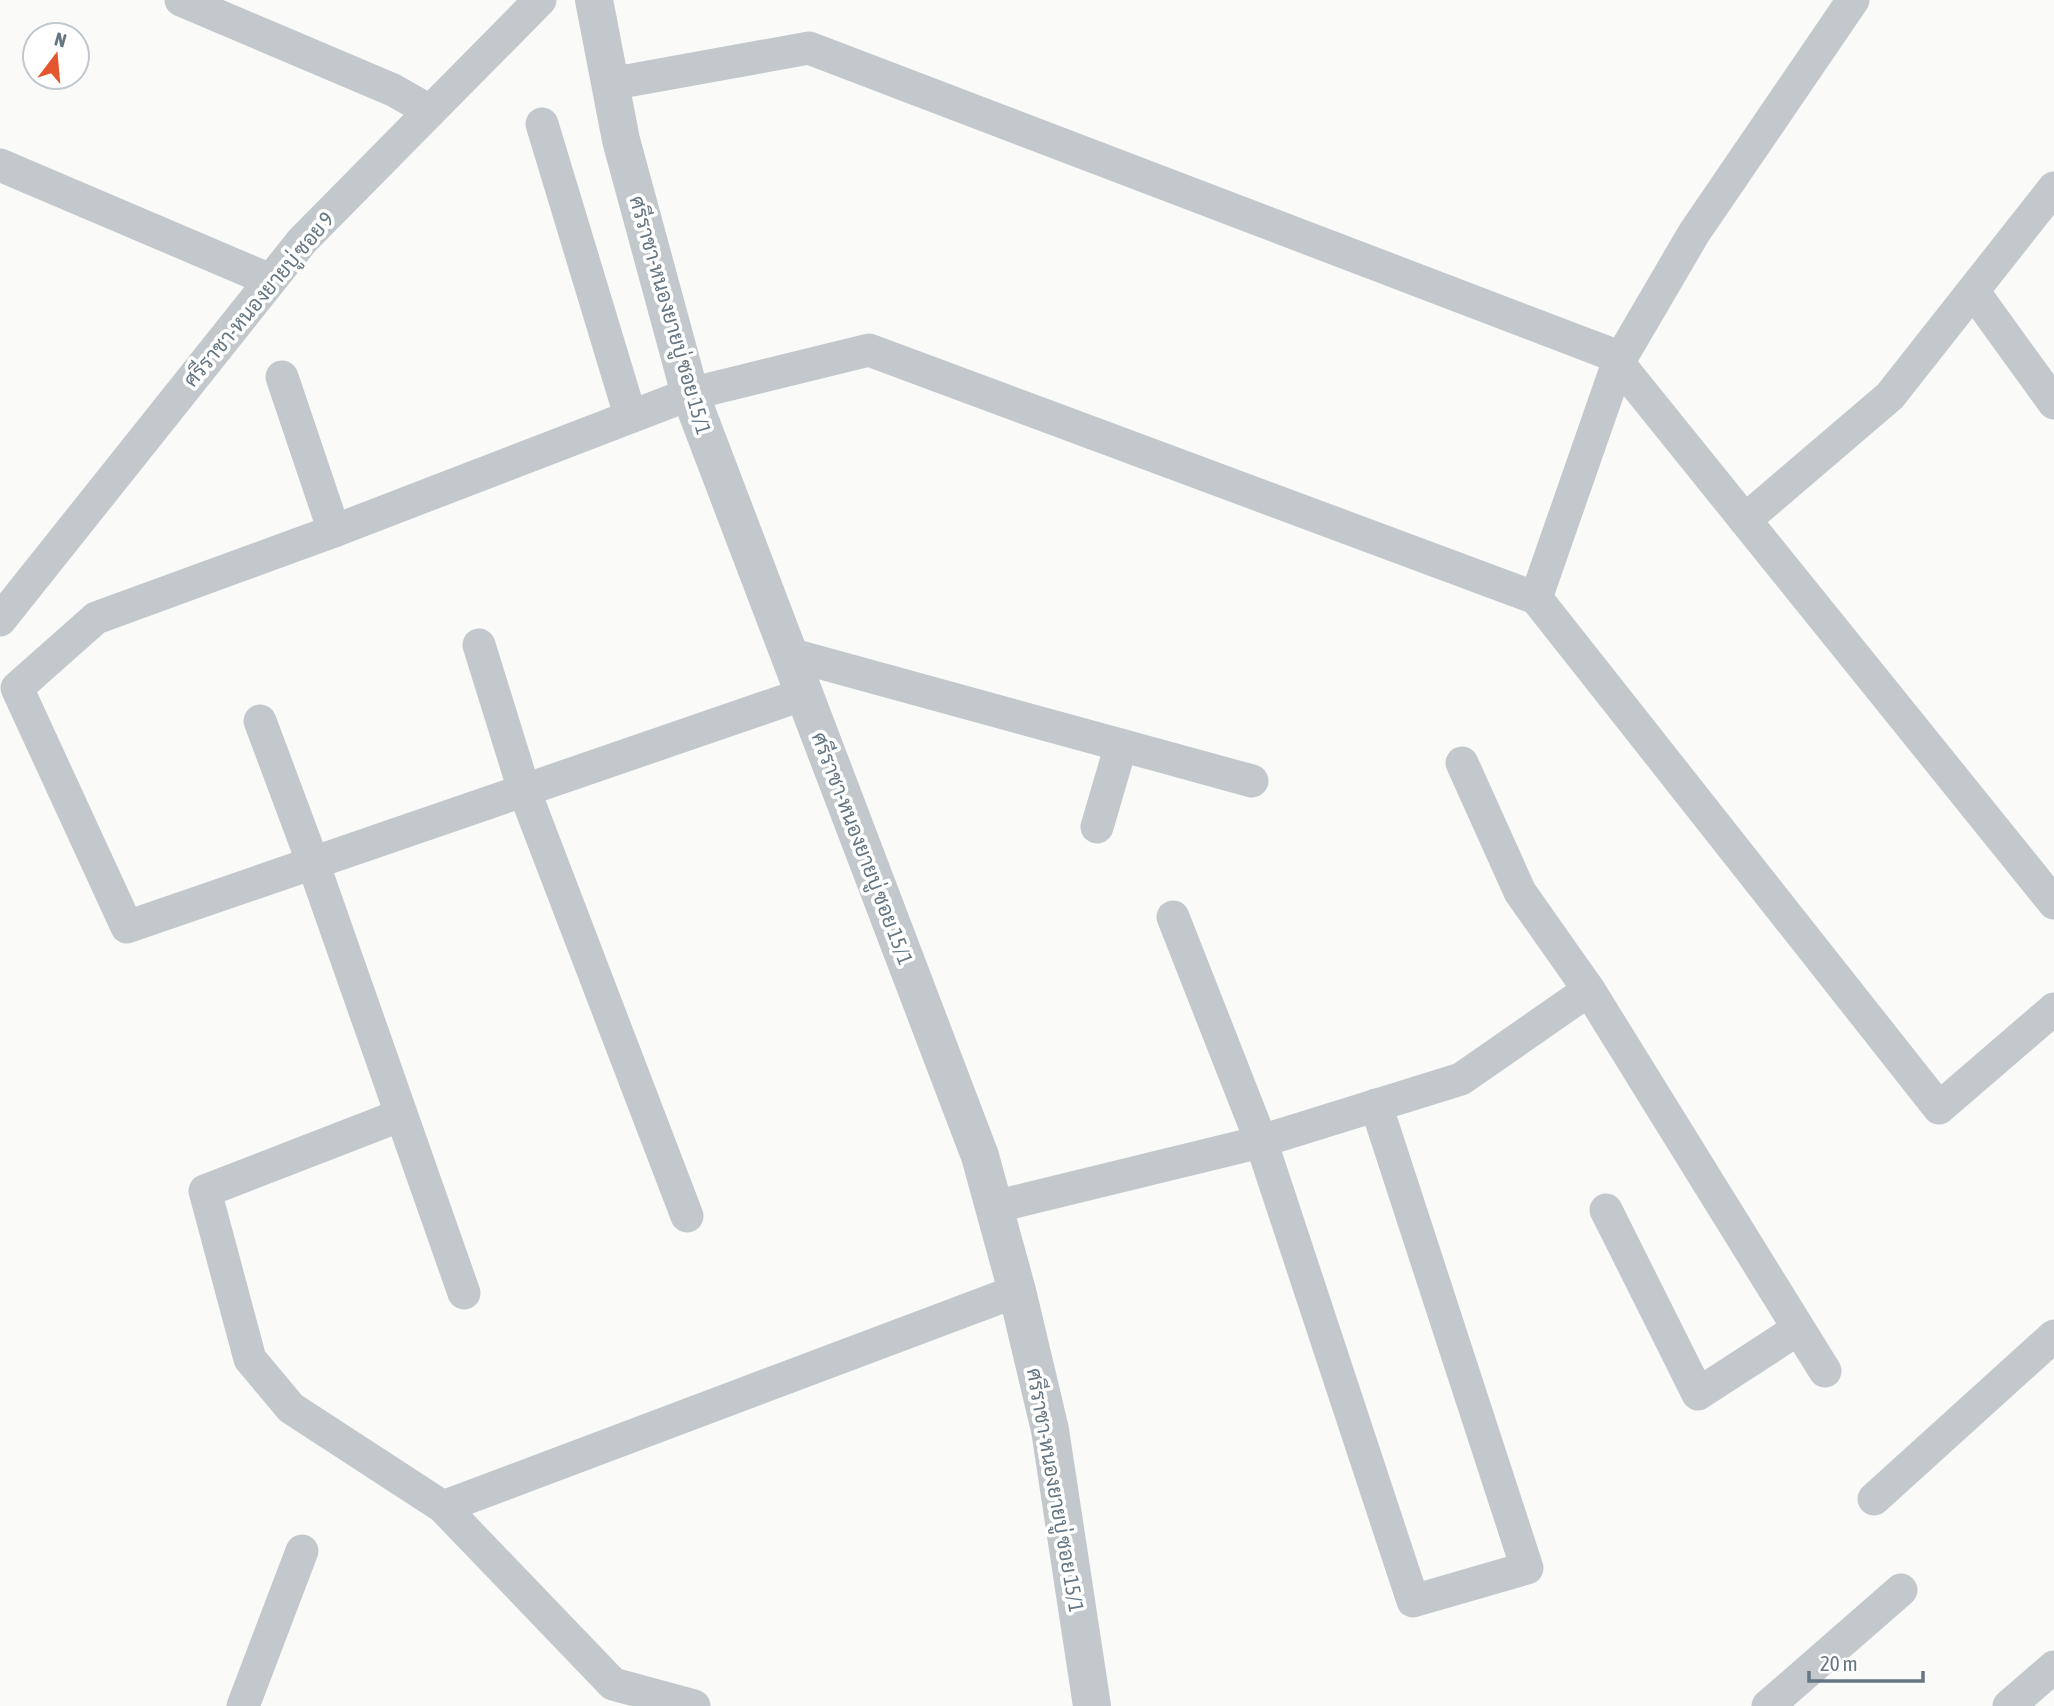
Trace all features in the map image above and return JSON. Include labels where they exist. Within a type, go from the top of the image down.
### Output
[{"type":"street","points":[[181,0],[393,90],[430,111]]},
{"type":"street","name":"ศรีราชา-หนองยายบู่ ซอย 9","points":[[0,620],[302,241],[540,0]]},
{"type":"street","name":"ศรีราชา-หนองยายบู่ ซอย 15/1","points":[[594,0],[621,140],[690,394],[980,1156],[1017,1291],[1050,1430],[1092,1706]]},
{"type":"street","points":[[1536,598],[1618,363],[1694,233],[1853,0]]},
{"type":"street","points":[[610,84],[809,48],[1611,354],[2054,903]]},
{"type":"street","points":[[542,124],[630,415]]},
{"type":"street","points":[[0,165],[270,280]]},
{"type":"street","points":[[1745,520],[1891,396],[2054,188]]},
{"type":"street","points":[[1973,291],[2054,403]]},
{"type":"street","points":[[804,694],[127,927],[18,688],[96,618],[334,531],[690,394],[869,350],[1536,598],[1939,1108],[2054,1009]]},
{"type":"street","points":[[282,377],[334,531]]},
{"type":"street","points":[[479,645],[524,790],[687,1216]]},
{"type":"street","points":[[789,654],[1252,781]]},
{"type":"street","points":[[260,721],[313,863],[464,1293]]},
{"type":"street","points":[[1097,827],[1121,745]]},
{"type":"street","points":[[1462,763],[1520,892],[1588,990],[1825,1371]]},
{"type":"street","points":[[1173,918],[1261,1141],[1413,1601],[1527,1568],[1376,1105]]},
{"type":"street","points":[[994,1206],[1261,1141],[1461,1079],[1588,990]]},
{"type":"street","points":[[401,1115],[205,1191],[250,1359],[291,1408],[443,1507],[613,1684],[694,1706]]},
{"type":"street","points":[[1606,1210],[1698,1394],[1798,1329]]},
{"type":"street","points":[[443,1507],[1017,1291]]},
{"type":"street","points":[[1874,1499],[2054,1336]]},
{"type":"street","points":[[243,1706],[302,1551]]},
{"type":"street","points":[[1768,1706],[1901,1590]]},
{"type":"street","points":[[2009,1706],[2054,1667]]}]
